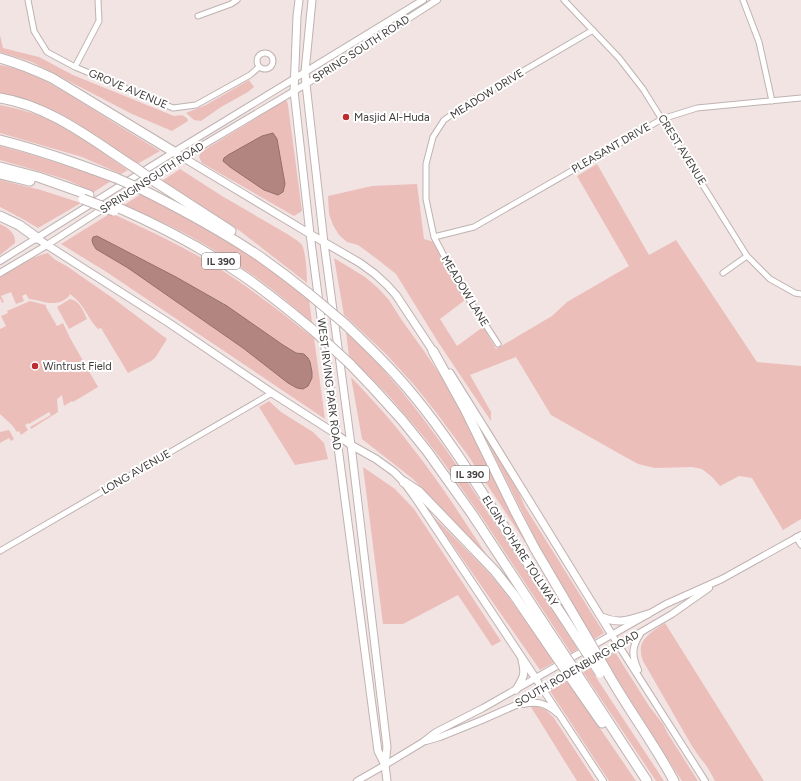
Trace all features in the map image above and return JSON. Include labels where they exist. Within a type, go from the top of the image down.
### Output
[{"type":"highway","points":[[0,58],[37,70],[52,78],[174,152]]},
{"type":"highway","points":[[0,98],[36,109],[54,117],[78,131],[247,243],[260,257]]},
{"type":"highway","name":"ELGIN-O'HARE TOLLWAY","points":[[0,140],[52,155],[116,178],[197,218],[260,257],[308,293],[345,324],[391,370],[437,425],[581,636],[673,781]]},
{"type":"highway","name":"ELGIN-O'HARE TOLLWAY","points":[[0,167],[44,179],[146,220],[186,241],[242,275],[313,330],[350,364],[402,420],[427,451],[472,514],[580,685],[648,781]]},
{"type":"highway","points":[[0,174],[86,197]]},
{"type":"highway","points":[[0,216],[19,225],[37,238]]},
{"type":"highway","points":[[433,351],[466,409],[516,513],[581,636]]},
{"type":"highway","points":[[404,482],[419,492],[495,571],[557,650]]},
{"type":"highway","points":[[580,685],[642,781]]},
{"type":"main road","name":"WEST IRVING PARK ROAD","points":[[299,0],[296,16],[294,91],[310,234],[378,751],[385,765]]},
{"type":"main road","name":"WEST IRVING PARK ROAD","points":[[312,0],[305,72],[306,84],[324,243],[351,445],[387,747],[385,765],[387,781]]},
{"type":"main road","points":[[174,152],[324,243],[360,263],[387,285],[396,295],[446,368],[612,635]]},
{"type":"main road","points":[[37,238],[169,323],[272,393],[394,472],[404,482],[415,497],[536,679]]},
{"type":"main road","points":[[602,617],[609,621],[626,621],[648,614]]},
{"type":"main road","points":[[516,690],[524,678],[524,668],[520,654]]},
{"type":"street","name":"GROVE AVENUE","points":[[28,0],[34,32],[47,52],[75,66],[173,108],[196,105],[250,75],[260,67]]},
{"type":"street","points":[[75,66],[99,21],[98,0]]},
{"type":"street","points":[[198,16],[231,4],[237,0]]},
{"type":"street","name":"SPRING SOUTH ROAD","points":[[305,72],[423,0]]},
{"type":"street","name":"SPRING SOUTH ROAD","points":[[306,84],[437,0]]},
{"type":"street","name":"CREST AVENUE","points":[[564,0],[619,58],[643,89],[748,256],[770,279],[795,293],[801,294]]},
{"type":"street","points":[[743,0],[759,42],[772,101]]},
{"type":"street","name":"MEADOW DRIVE","points":[[434,236],[426,198],[426,164],[433,137],[444,120],[467,104],[593,30]]},
{"type":"street","name":"SPRINGINSGUTH ROAD","points":[[0,261],[305,72]]},
{"type":"street","name":"SPRINGINSGUTH ROAD","points":[[0,273],[47,245],[183,157],[306,84]]},
{"type":"street","name":"PLEASANT DRIVE","points":[[434,236],[474,227],[662,119],[697,108],[801,98]]},
{"type":"street","name":"MEADOW LANE","points":[[434,236],[459,284],[498,344]]},
{"type":"street","points":[[724,273],[748,256]]},
{"type":"street","name":"LONG AVENUE","points":[[0,551],[272,393]]},
{"type":"street","points":[[799,536],[801,545]]},
{"type":"street","name":"SOUTH RODENBURG ROAD","points":[[357,781],[436,732],[536,679],[666,604],[722,579],[799,536]]},
{"type":"street","name":"SOUTH RODENBURG ROAD","points":[[422,742],[440,738],[516,705],[544,690],[672,614],[722,579]]},
{"type":"street","points":[[642,632],[635,641],[633,647],[634,657],[642,681]]},
{"type":"street","points":[[612,635],[705,781]]},
{"type":"street","points":[[536,679],[603,781]]},
{"type":"street","points":[[516,705],[530,702],[540,703],[552,709],[562,718]]},
{"type":"shaded area","points":[[0,35],[3,48],[39,57],[73,75],[174,116],[182,115],[187,118],[188,121],[172,131],[132,114],[32,62],[0,52]]},
{"type":"shaded area","points":[[0,65],[35,76],[68,94],[160,151],[139,163],[135,162],[71,121],[54,112],[19,98],[0,94]]},
{"type":"shaded area","points":[[249,80],[254,87],[201,121],[194,120],[186,113],[206,105]]},
{"type":"shaded area","points":[[284,101],[287,101],[288,105],[302,211],[294,216],[202,163],[199,157],[201,152]]},
{"type":"shaded area","points":[[0,105],[40,116],[63,127],[128,170],[121,174],[82,157],[0,133]]},
{"type":"shaded area","points":[[273,133],[277,139],[285,184],[283,192],[278,195],[264,190],[223,161],[228,155],[262,136]]},
{"type":"shaded area","points":[[0,146],[56,162],[111,181],[94,192],[67,180],[0,160]]},
{"type":"shaded area","points":[[597,164],[649,255],[676,240],[757,362],[801,366],[801,519],[783,530],[752,478],[739,476],[720,486],[702,469],[692,467],[655,468],[638,464],[551,415],[516,357],[470,375],[491,412],[491,421],[438,342],[396,274],[358,245],[347,242],[339,235],[329,214],[328,196],[372,186],[417,184],[424,239],[434,242],[465,300],[440,319],[457,346],[483,327],[496,349],[552,316],[567,302],[629,266],[577,176]]},
{"type":"shaded area","points":[[180,169],[299,242],[302,245],[304,253],[307,283],[240,231],[162,181]]},
{"type":"shaded area","points":[[0,180],[41,190],[81,203],[38,228],[0,207]]},
{"type":"shaded area","points":[[141,194],[222,237],[288,283],[309,299],[312,323],[268,286],[221,254],[180,231],[124,205]]},
{"type":"shaded area","points":[[111,213],[180,246],[232,277],[268,302],[314,338],[325,419],[105,271],[61,244]],"holes":[[[97,236],[176,277],[227,306],[296,353],[304,354],[288,383],[243,348],[128,268],[96,249],[93,244],[93,237]]]},
{"type":"shaded area","points":[[0,224],[9,229],[13,234],[15,243],[0,255]]},
{"type":"shaded area","points":[[97,236],[176,277],[227,306],[283,345],[296,353],[304,354],[310,362],[312,372],[312,378],[308,386],[303,389],[297,388],[288,383],[243,348],[128,268],[96,249],[92,240],[93,237]]},
{"type":"shaded area","points":[[48,253],[54,259],[114,299],[167,339],[155,358],[128,373],[101,328],[98,329],[79,302],[70,294],[67,298],[60,302],[51,303],[29,299],[26,294],[22,296],[24,301],[16,304],[11,292],[1,296],[4,302],[2,303],[0,298],[0,277],[29,260]]},
{"type":"shaded area","points":[[334,258],[365,277],[389,300],[443,379],[463,413],[526,541],[525,542],[467,454],[435,411],[385,353],[344,315]]},
{"type":"shaded area","points":[[70,299],[79,304],[87,319],[69,329],[57,307]]},
{"type":"shaded area","name":"Wintrust Field","points":[[30,301],[46,305],[57,326],[63,323],[98,387],[64,406],[62,395],[57,399],[58,412],[31,429],[30,427],[51,415],[49,412],[29,424],[28,423],[25,425],[28,430],[21,435],[19,431],[17,432],[0,414],[0,329],[6,326],[1,316],[8,313],[7,311]]},
{"type":"shaded area","points":[[346,331],[400,389],[447,451],[578,649],[571,653],[483,519],[424,437],[388,395],[349,357]]},
{"type":"shaded area","points":[[351,377],[390,419],[421,459],[451,500],[488,557],[413,479],[362,439]]},
{"type":"shaded area","points":[[269,401],[281,412],[313,432],[324,443],[328,459],[295,465],[259,407]]},
{"type":"shaded area","points":[[482,428],[520,495],[525,507],[604,633],[593,640],[538,544],[481,429]]},
{"type":"shaded area","points":[[9,430],[14,439],[11,441],[9,438],[0,443],[0,432]]},
{"type":"shaded area","points":[[363,467],[395,489],[414,509],[501,641],[492,646],[458,595],[403,624],[383,624]]},
{"type":"shaded area","points":[[434,518],[489,573],[507,595],[555,662],[540,670]]},
{"type":"shaded area","points":[[665,623],[764,781],[715,781],[693,747],[643,661],[641,655],[642,643],[648,635]]},
{"type":"shaded area","points":[[615,652],[649,706],[663,724],[698,781],[682,781],[672,766],[604,658]]},
{"type":"shaded area","points":[[590,668],[664,781],[656,781],[583,672]]},
{"type":"shaded area","points":[[568,680],[636,781],[609,781],[550,691]]},
{"type":"shaded area","points":[[536,706],[546,710],[554,718],[595,781],[577,781],[531,707]]},
{"type":"place","name":"Masjid Al-Huda","points":[[346,117]]},
{"type":"place","name":"Wintrust Field","points":[[35,366]]}]
